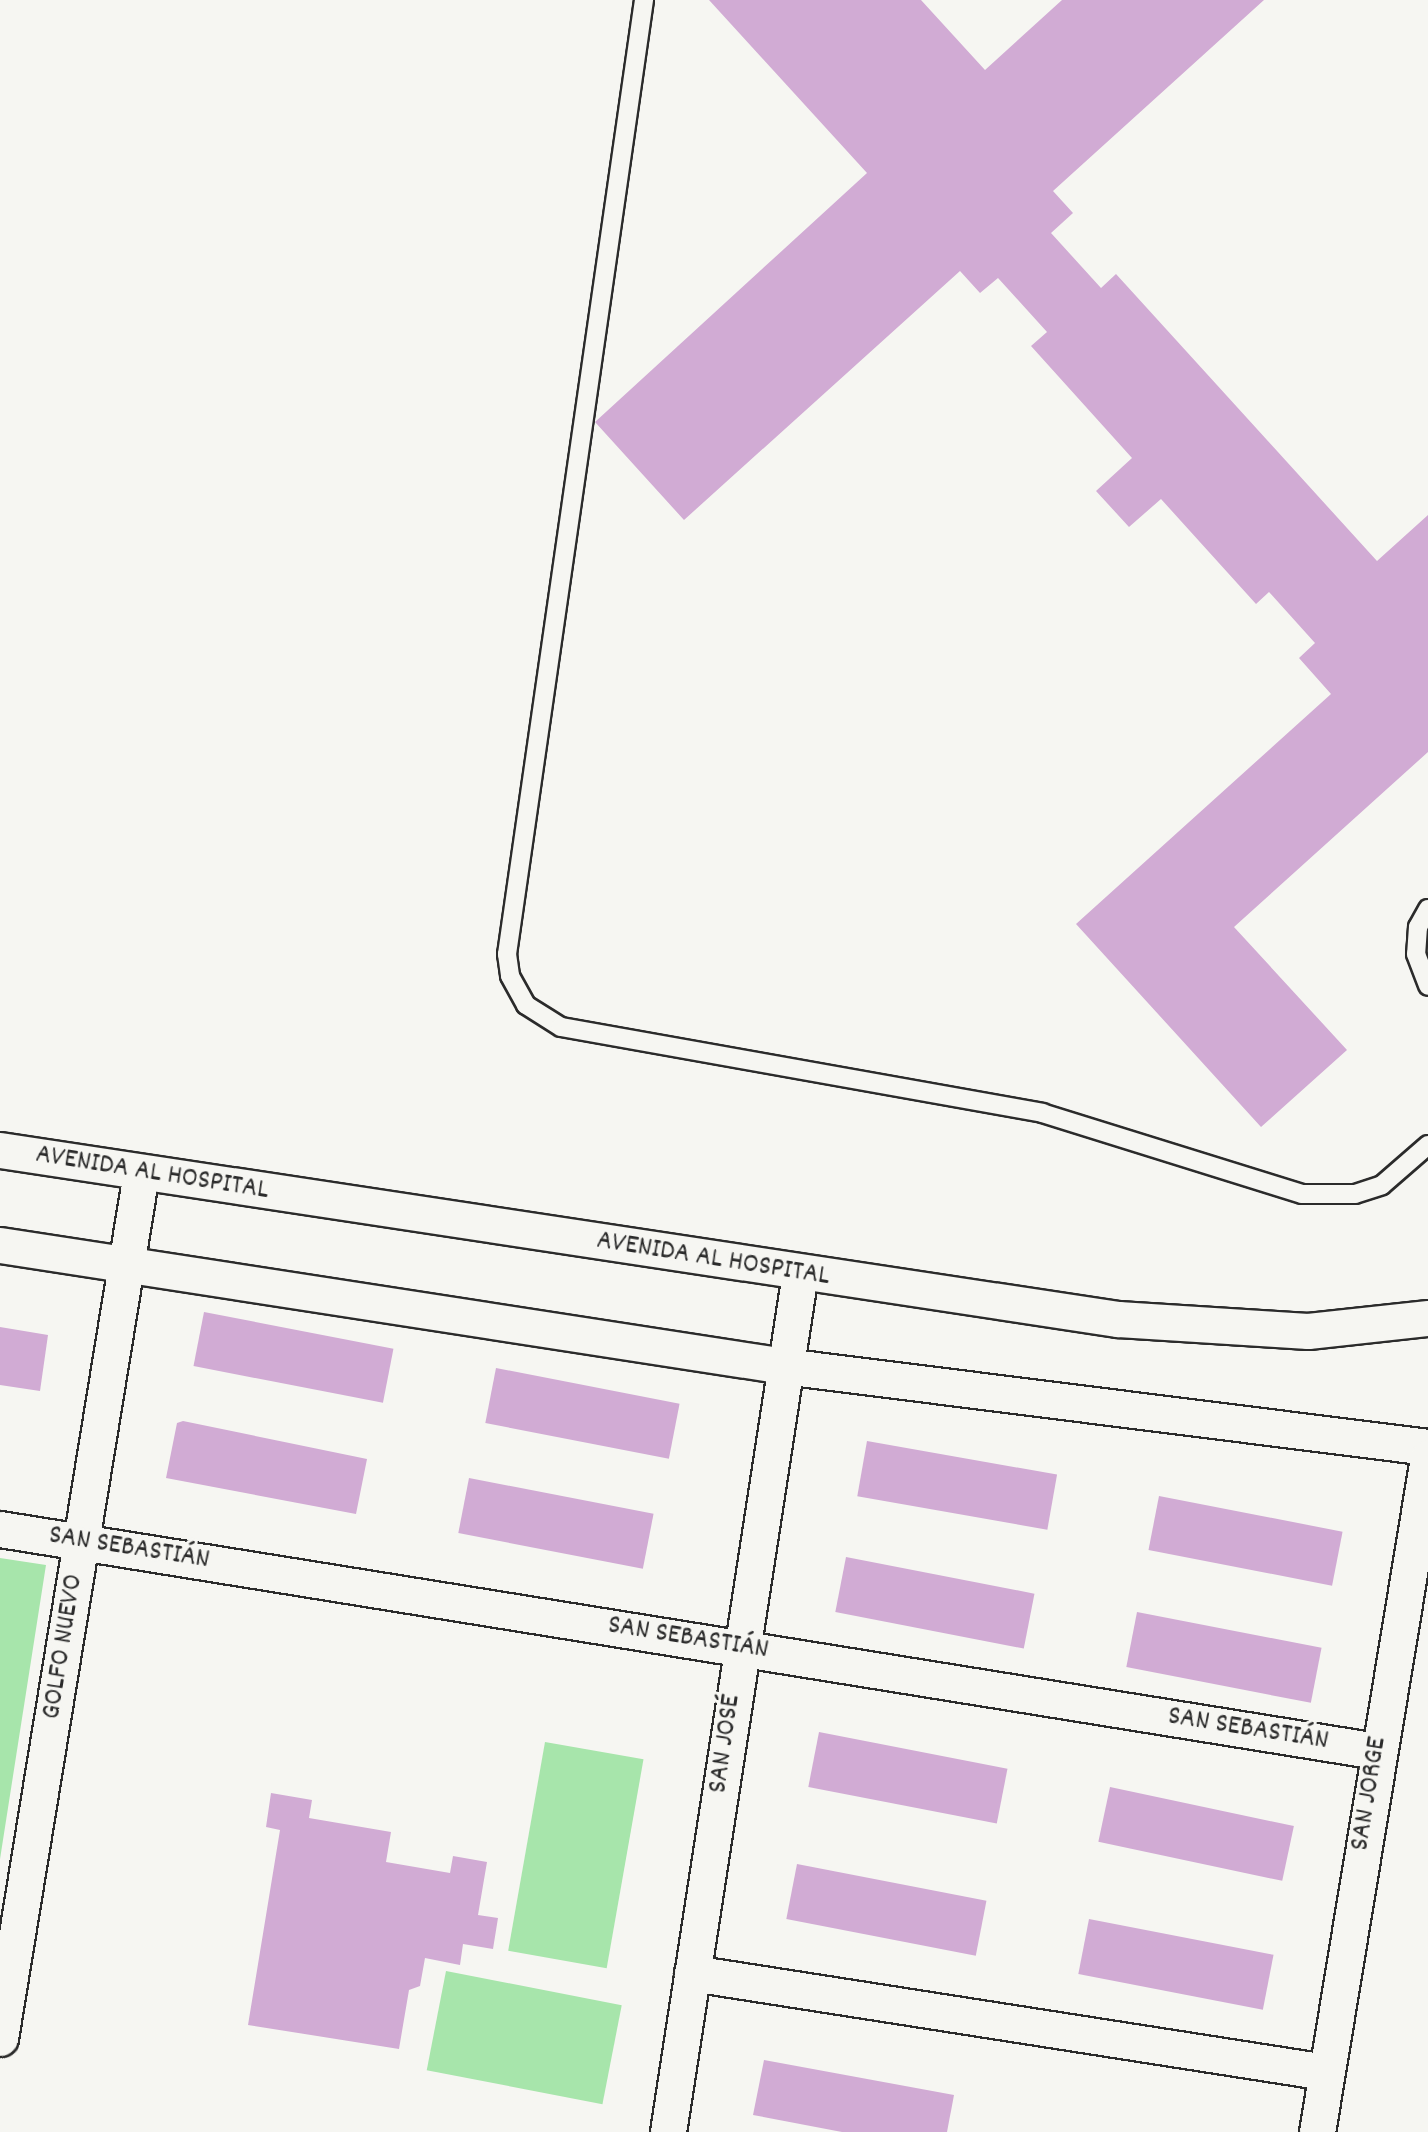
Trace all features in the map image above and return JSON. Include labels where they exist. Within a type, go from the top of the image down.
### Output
[{"type":"street","name":"AVENIDA AL HOSPITAL","points":[[0,1150],[800,1273],[1226,1329],[1308,1331],[1428,1318]]},
{"type":"street","name":"GOLFO NUEVO","points":[[0,2038],[141,1173]]},
{"type":"street","points":[[0,1245],[784,1366],[1428,1447]]},
{"type":"street","name":"SAN JOSÉ","points":[[668,2132],[740,1648],[800,1273]]},
{"type":"street","name":"SAN JORGE","points":[[1317,2132],[1377,1751],[1428,1458]]},
{"type":"street","name":"SAN SEBASTIÁN","points":[[0,1529],[1377,1751]]},
{"type":"street","points":[[692,1973],[1326,2072]]},
{"type":"lane","points":[[644,0],[507,954],[510,976],[526,1005],[561,1027],[1042,1113],[1302,1194],[1355,1194],[1382,1185],[1428,1145]]},
{"type":"lane","points":[[1428,909],[1418,927],[1416,954],[1428,986]]},
{"type":"green space","points":[[0,1558],[46,1565],[0,1859]]},
{"type":"green space","points":[[545,1742],[643,1759],[607,1968],[508,1951]]},
{"type":"green space","points":[[446,1971],[622,2005],[602,2104],[427,2070]]},
{"type":"building","points":[[709,0],[921,0],[985,70],[1062,0],[1264,0],[1053,191],[1073,213],[1051,233],[1101,288],[1116,274],[1377,561],[1428,515],[1428,752],[1234,927],[1347,1050],[1261,1127],[1076,924],[1331,694],[1299,658],[1315,643],[1269,592],[1256,604],[1161,499],[1129,527],[1096,491],[1132,458],[1031,346],[1047,332],[998,278],[980,293],[960,271],[684,520],[595,422],[867,173]]},
{"type":"building","points":[[204,1312],[393,1349],[383,1403],[194,1366]]},
{"type":"building","points":[[0,1327],[48,1335],[40,1391],[0,1385]]},
{"type":"building","points":[[496,1368],[680,1404],[669,1459],[485,1423]]},
{"type":"building","points":[[183,1421],[367,1459],[356,1514],[166,1478],[177,1423]]},
{"type":"building","points":[[867,1441],[1057,1475],[1047,1530],[857,1496]]},
{"type":"building","points":[[469,1478],[654,1514],[643,1569],[458,1533]]},
{"type":"building","points":[[1159,1496],[1343,1532],[1332,1586],[1149,1550]]},
{"type":"building","points":[[846,1557],[1034,1594],[1024,1649],[835,1612]]},
{"type":"building","points":[[1137,1612],[1322,1648],[1311,1703],[1126,1667]]},
{"type":"building","points":[[819,1732],[1007,1769],[997,1824],[808,1787]]},
{"type":"building","points":[[1110,1787],[1294,1826],[1282,1881],[1098,1842]]},
{"type":"building","points":[[271,1793],[312,1800],[309,1818],[391,1832],[386,1862],[450,1873],[453,1856],[487,1862],[478,1915],[498,1918],[493,1949],[463,1944],[460,1965],[425,1958],[420,1986],[409,1990],[399,2049],[248,2025],[280,1830],[266,1827]]},
{"type":"building","points":[[797,1864],[986,1901],[976,1956],[786,1919]]},
{"type":"building","points":[[1089,1919],[1274,1955],[1263,2010],[1078,1974]]},
{"type":"building","points":[[764,2060],[954,2095],[947,2132],[842,2132],[753,2115]]}]
